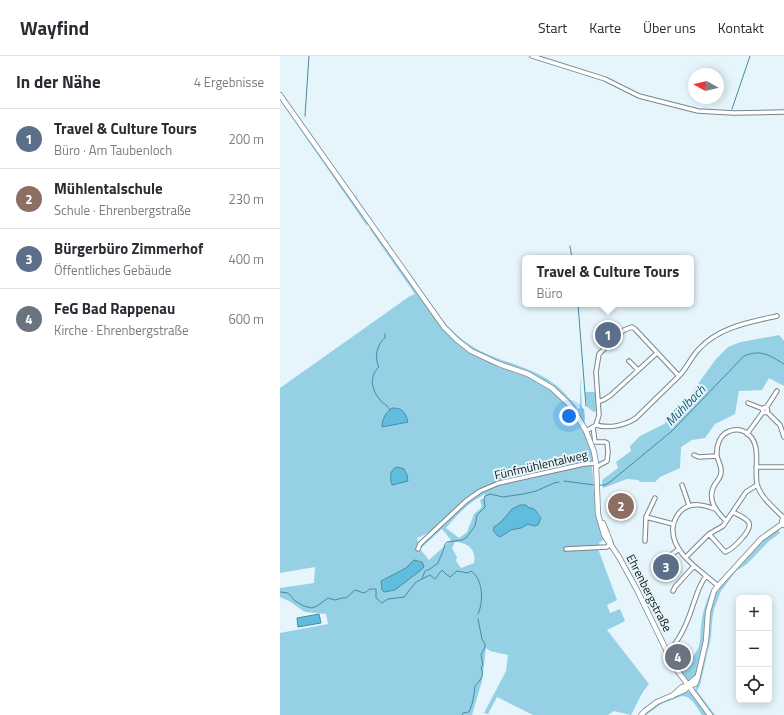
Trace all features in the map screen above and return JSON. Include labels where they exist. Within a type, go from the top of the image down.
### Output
[{"type":"street","points":[[532,56],[605,79],[639,96],[698,111],[734,113],[784,112]]},
{"type":"street","name":"Ehrenbergstraße","points":[[280,95],[444,327],[471,351],[485,358],[528,374],[552,388],[569,404],[574,411],[586,431],[594,452],[598,508],[600,523],[604,535],[611,543],[637,590],[674,666],[710,715]]},
{"type":"street","points":[[586,431],[595,426],[602,427],[630,422],[654,402],[685,370],[697,350],[706,341],[735,326],[777,316]]},
{"type":"street","points":[[596,465],[607,461],[608,452],[607,443],[595,442],[595,426],[599,415],[596,372],[599,354],[624,330],[632,327],[679,376]]},
{"type":"street","points":[[598,402],[611,395],[657,353]]},
{"type":"street","points":[[629,361],[638,370]]},
{"type":"street","points":[[747,434],[777,391]]},
{"type":"street","points":[[748,403],[765,410],[780,425],[784,437]]},
{"type":"street","points":[[780,425],[784,422]]},
{"type":"street","points":[[641,715],[658,702],[672,696],[682,687],[694,684],[697,680],[706,641],[708,612],[714,591],[761,539],[783,525],[782,520],[784,517],[763,496],[757,485],[756,446],[747,434],[742,431],[735,430],[726,433],[719,442],[718,456],[722,469],[712,490],[710,504],[706,505]]},
{"type":"street","points":[[694,455],[699,457],[718,456]]},
{"type":"street","name":"Fünfmühlentalweg","points":[[418,549],[420,544],[455,511],[480,491],[499,483],[584,464],[596,465]]},
{"type":"street","points":[[756,467],[784,467]]},
{"type":"street","points":[[682,484],[689,505]]},
{"type":"street","points":[[686,557],[709,534],[723,526],[740,499],[746,492],[757,485]]},
{"type":"street","points":[[645,541],[646,517],[655,498]]},
{"type":"street","points":[[711,498],[715,510]]},
{"type":"street","points":[[718,586],[694,566],[679,549],[672,535],[673,524],[678,513],[689,505],[697,504],[706,505],[715,510],[726,521]]},
{"type":"street","points":[[709,534],[725,552],[728,551],[748,532],[750,526],[748,521],[733,512]]},
{"type":"street","points":[[646,517],[673,524]]},
{"type":"street","points":[[566,549],[607,547],[611,543]]},
{"type":"street","points":[[659,564],[679,549]]},
{"type":"street","points":[[673,591],[694,566]]},
{"type":"street","name":"Ehrenbergstraße","points":[[668,652],[681,633],[689,617],[699,586],[706,576]]},
{"type":"shaded area","points":[[280,98],[368,223],[367,226],[280,100]]},
{"type":"shaded area","points":[[356,190],[357,199],[430,303],[455,334],[485,353],[543,376],[560,389],[578,409],[580,408],[580,375],[582,408],[584,409],[585,424],[567,399],[550,384],[522,370],[500,363],[484,355],[462,341],[448,329],[356,201]]},
{"type":"shaded area","points":[[369,228],[372,229],[442,327],[479,357],[529,376],[553,391],[564,401],[573,412],[588,438],[593,459],[591,462],[547,471],[481,489],[470,495],[433,530],[417,538],[419,546],[466,503],[486,490],[500,485],[589,465],[592,466],[595,505],[599,526],[605,539],[599,543],[600,546],[597,546],[617,600],[607,605],[610,613],[620,609],[625,621],[607,630],[649,684],[641,695],[631,715],[614,711],[608,715],[533,715],[497,697],[488,714],[484,713],[506,671],[508,655],[490,651],[486,648],[482,681],[472,715],[280,715],[280,633],[328,624],[326,614],[305,612],[289,601],[280,597],[280,588],[314,583],[315,567],[280,573],[280,388],[410,296],[415,294]],"holes":[[[485,494],[485,498],[480,500],[482,507],[474,514],[467,532],[459,538],[446,528],[473,501]],[[520,505],[532,508],[541,518],[538,525],[534,526],[528,524],[505,534],[494,532],[496,525],[503,521]],[[442,529],[451,540],[429,560],[420,549]],[[455,542],[467,545],[474,554],[475,558],[474,563],[461,568],[456,561],[457,557],[452,548]],[[414,560],[420,561],[424,567],[395,590],[384,592],[382,590],[381,581],[406,568]]]},
{"type":"shaded area","points":[[779,335],[784,341],[784,386],[769,378],[762,390],[739,391],[735,414],[715,424],[705,438],[692,440],[681,447],[680,468],[660,477],[655,482],[640,482],[638,480],[627,479],[603,488],[602,480],[618,468],[616,462],[631,451],[630,446],[640,436],[664,424],[684,406],[716,359],[728,347],[741,342]]},
{"type":"shaded area","points":[[585,392],[595,392],[596,411],[594,412],[587,407]]},
{"type":"shaded area","points":[[392,408],[403,411],[408,422],[382,427],[385,416]]},
{"type":"shaded area","points":[[397,467],[404,469],[408,481],[392,485],[391,472]]},
{"type":"shaded area","points":[[520,505],[526,505],[535,510],[541,518],[538,525],[534,526],[528,524],[521,528],[511,530],[500,537],[497,535],[494,531],[494,527],[502,521],[512,509]]},
{"type":"shaded area","points":[[778,529],[780,533],[769,541],[747,564],[736,571],[721,591],[714,609],[711,637],[700,685],[697,691],[715,715],[712,715],[695,690],[707,652],[711,608],[716,592],[761,541]]},
{"type":"shaded area","points":[[414,560],[422,562],[424,567],[395,590],[384,592],[382,590],[381,581],[406,568]]},
{"type":"shaded area","points":[[715,585],[698,671],[691,681],[687,681],[680,671],[698,649],[704,610],[707,599]]},
{"type":"shaded area","points":[[319,614],[321,623],[298,627],[297,618]]},
{"type":"shaded area","points":[[686,691],[691,693],[708,715],[702,715],[689,698],[682,696],[661,704],[646,715],[642,715],[653,705]]},
{"type":"waterway","points":[[305,116],[309,56]]},
{"type":"waterway","points":[[732,109],[750,56]]},
{"type":"waterway","points":[[570,246],[572,255]]},
{"type":"waterway","points":[[578,307],[586,406]]},
{"type":"waterway","points":[[385,334],[385,338],[379,345],[377,351],[377,363],[379,367],[373,375],[372,384],[375,393],[390,410]]},
{"type":"waterway","name":"Mühlbach","points":[[599,485],[605,485],[610,482],[672,431],[744,356],[760,353],[784,364]]},
{"type":"waterway","name":"Mühlbach","points":[[564,481],[594,485]]},
{"type":"waterway","name":"Mühlbach","points":[[280,592],[288,593],[295,601],[312,608],[328,598],[335,600],[346,598],[355,590],[364,593],[370,589],[376,589],[376,598],[382,603],[388,599],[404,597],[416,582],[422,579],[425,571],[438,563],[447,542],[466,538],[475,526],[477,515],[485,507],[485,496],[490,494],[503,497],[523,494],[536,491],[559,482]]},
{"type":"waterway","points":[[422,579],[430,575],[435,579],[442,570],[450,577],[457,571],[468,573],[471,571],[478,579],[482,597],[478,614]]},
{"type":"waterway","points":[[462,715],[463,713],[469,712],[475,686],[482,675],[481,668],[483,665],[481,655],[485,644],[482,639],[478,619]]},
{"type":"place","name":"Travel & Culture Tours","points":[[608,335]]},
{"type":"place","name":"Mühlentalschule","points":[[621,506]]},
{"type":"place","name":"Bürgerbüro Zimmerhof","points":[[666,567]]},
{"type":"place","name":"FeG Bad Rappenau","points":[[678,657]]}]
